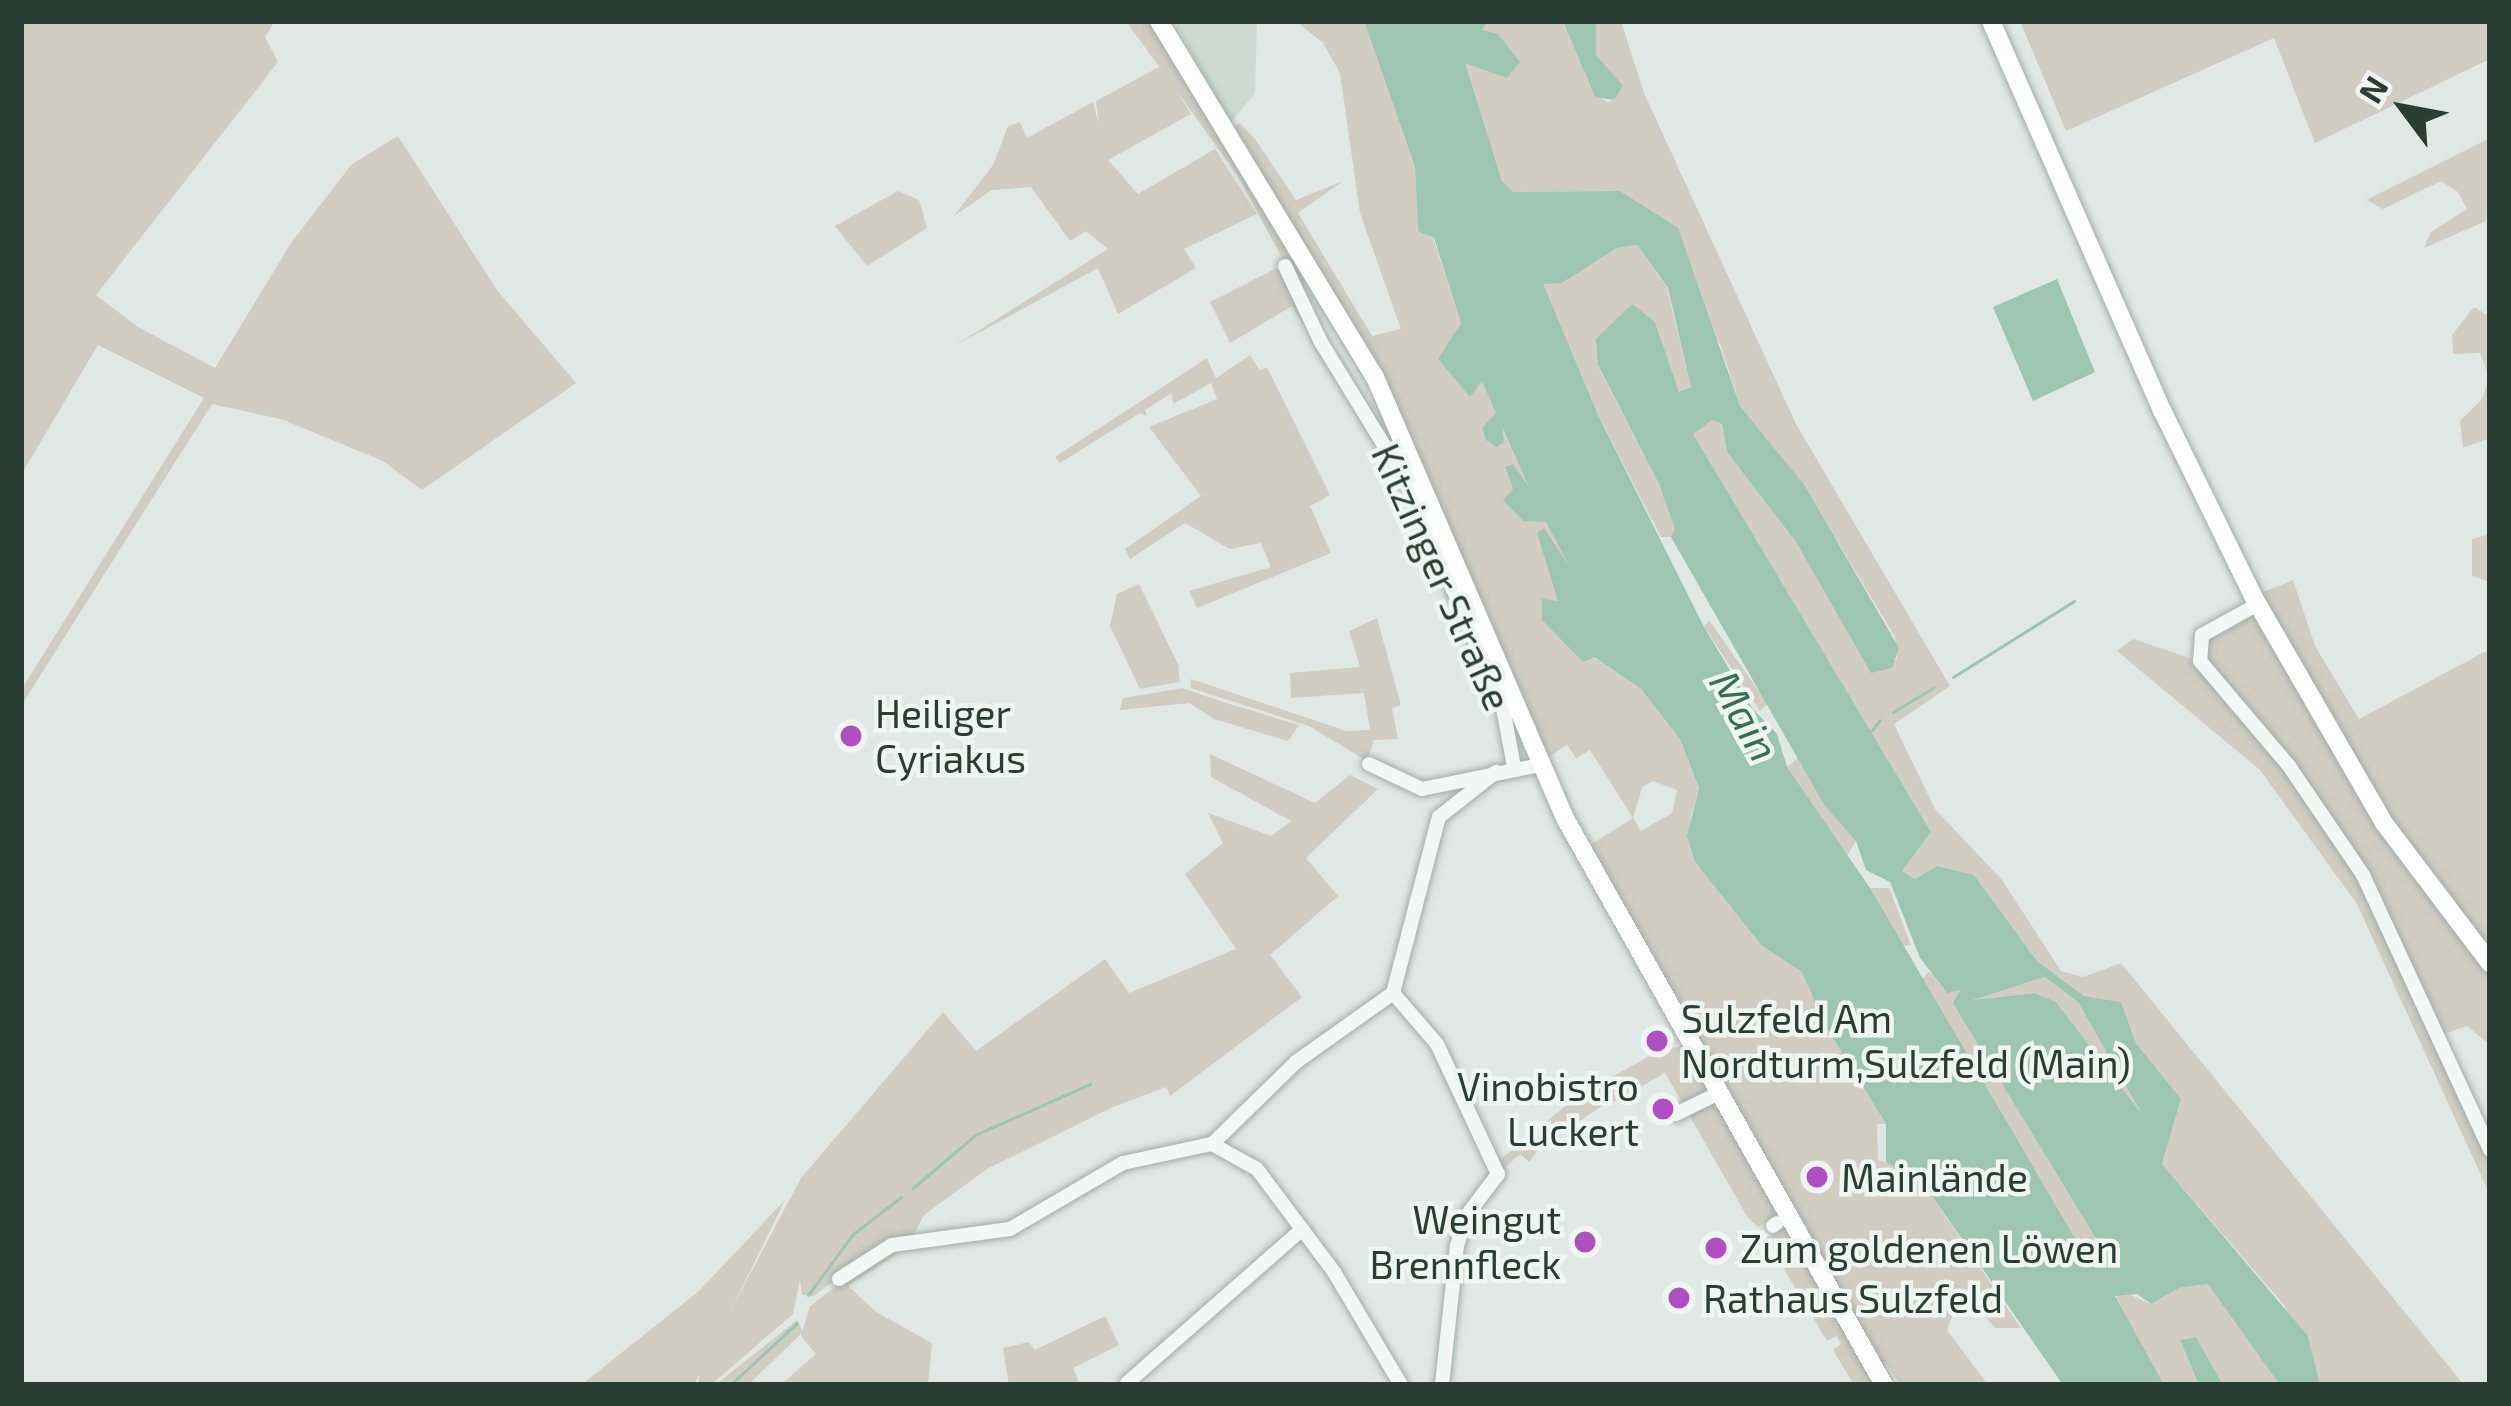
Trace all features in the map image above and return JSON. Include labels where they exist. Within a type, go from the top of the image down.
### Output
[{"type":"main road","points":[[1159,21],[1375,377],[1540,765],[1884,1385]]},
{"type":"main road","points":[[1991,21],[2162,412],[2258,604],[2384,823],[2490,963]]},
{"type":"street","name":"Kitzinger Straße","points":[[1285,266],[1321,342],[1413,493],[1503,708],[1514,767]]},
{"type":"street","points":[[2258,604],[2202,635],[2200,662],[2289,766],[2363,875],[2490,1150]]},
{"type":"street","points":[[1369,764],[1422,789],[1540,765]]},
{"type":"street","points":[[839,1280],[902,1241],[1010,1229],[1123,1163],[1212,1144],[1296,1062],[1393,994],[1439,818],[1496,772]]},
{"type":"street","points":[[1393,994],[1437,1044],[1498,1174],[1472,1205],[1457,1246],[1442,1385]]},
{"type":"street","points":[[1676,1114],[1719,1093]]},
{"type":"street","points":[[1212,1144],[1257,1169],[1302,1229],[1401,1385]]},
{"type":"street","points":[[1127,1383],[1302,1229]]},
{"type":"shaded area","points":[[21,21],[275,21],[265,37],[278,62],[96,295],[138,327],[215,368],[293,240],[352,164],[398,136],[497,290],[576,383],[422,490],[383,461],[281,419],[212,404],[21,706],[21,690],[204,398],[98,345],[21,475]]},
{"type":"shaded area","points":[[1126,21],[1156,21],[1333,318],[1307,281],[1296,284],[1238,176]]},
{"type":"shaded area","points":[[1175,21],[1257,21],[1255,93],[1228,126]]},
{"type":"shaded area","points":[[1296,21],[1364,21],[1415,167],[1418,231],[1433,238],[1461,323],[1448,363],[1482,380],[1497,414],[1482,428],[1486,440],[1503,442],[1496,428],[1501,426],[1530,488],[1505,468],[1513,489],[1546,521],[1568,564],[1544,529],[1593,657],[1641,689],[1680,739],[1699,788],[1691,816],[1695,862],[1762,946],[1802,972],[1826,1027],[1886,1124],[1877,1124],[1878,1160],[1908,1167],[1921,1180],[2021,1328],[1995,1328],[1976,1306],[1958,1300],[1947,1330],[1988,1385],[1900,1385],[1887,1364],[1876,1370],[1884,1385],[1854,1385],[1833,1350],[1841,1344],[1837,1336],[1827,1341],[1798,1292],[1804,1288],[1797,1291],[1766,1239],[1777,1231],[1770,1220],[1758,1227],[1748,1218],[1665,1073],[1613,1102],[1600,1098],[1602,1106],[1566,1130],[1556,1127],[1529,1162],[1520,1154],[1498,1174],[1496,1163],[1579,1095],[1659,1051],[1691,1044],[1582,850],[1633,818],[1556,696],[1590,750],[1576,758],[1567,745],[1541,762],[1413,444],[1231,128],[1240,123],[1255,139],[1296,200],[1343,181],[1298,213],[1372,336],[1401,329],[1360,213],[1340,73],[1323,43]],"holes":[[[1653,781],[1677,790],[1672,813],[1641,831],[1633,818],[1642,787]]]},
{"type":"shaded area","points":[[1488,21],[1563,21],[1592,90],[1607,102],[1614,100],[1596,55],[1596,21],[1621,21],[1644,93],[1796,424],[1950,686],[1894,724],[1935,809],[2002,880],[2061,971],[2083,977],[2121,963],[2464,1385],[2320,1385],[2284,1305],[2162,1164],[2181,1099],[2136,1043],[2121,1002],[2084,996],[2037,961],[1974,875],[1915,879],[1902,871],[1931,832],[1693,434],[1712,419],[1722,424],[1727,452],[1796,542],[1871,672],[1897,659],[1895,637],[1805,487],[1740,406],[1720,344],[1620,191],[1512,192],[1502,181],[1464,62],[1507,77],[1481,30]]},
{"type":"shaded area","points":[[2020,21],[2490,21],[2490,59],[2315,143],[2274,38],[2066,131]]},
{"type":"shaded area","points":[[1161,66],[1191,114],[1108,160],[1138,194],[1215,149],[1257,214],[1184,249],[1196,268],[1118,314],[1098,268],[956,345],[1108,249],[1086,231],[1070,241],[1031,187],[992,190],[954,216],[993,165],[1008,126],[1020,122],[1027,138],[1093,102],[1099,125],[1096,101]]},
{"type":"shaded area","points":[[2490,138],[2486,221],[2424,248],[2431,232],[2467,209],[2458,192],[2441,181],[2383,209],[2366,200]]},
{"type":"shaded area","points":[[898,191],[919,200],[927,228],[867,266],[835,226]]},
{"type":"shaded area","points":[[1637,245],[1667,288],[1691,387],[1679,393],[1655,322],[1598,366],[1659,484],[1676,529],[1671,537],[1661,537],[1598,415],[1542,285],[1544,279],[1562,283],[1617,248]]},
{"type":"shaded area","points":[[1283,265],[1308,321],[1303,324],[1292,306],[1230,343],[1210,302]]},
{"type":"shaded area","points":[[2474,307],[2490,317],[2490,438],[2463,448],[2460,421],[2483,398],[2489,376],[2480,353],[2453,354],[2452,335]]},
{"type":"shaded area","points":[[1250,355],[1260,371],[1267,367],[1330,495],[1310,506],[1331,553],[1197,608],[1189,591],[1271,567],[1261,543],[1230,549],[1185,523],[1130,559],[1125,549],[1201,496],[1149,427],[1217,399],[1211,383],[1173,404],[1172,393],[1145,410],[1147,416],[1140,413],[1060,463],[1055,457],[1207,358],[1216,378]]},
{"type":"shaded area","points":[[2490,534],[2490,582],[2472,576],[2472,539]]},
{"type":"shaded area","points":[[2293,580],[2315,646],[2359,719],[2490,649],[2490,1045],[2467,1026],[2440,1035],[2490,1150],[2490,1195],[2357,904],[2260,770],[2117,651],[2133,639],[2199,661],[2202,635],[2257,604],[2253,596]]},
{"type":"shaded area","points":[[1139,584],[1178,664],[1180,682],[1140,689],[1110,626],[1117,594]]},
{"type":"shaded area","points":[[1377,618],[1401,705],[1392,708],[1398,739],[1374,740],[1367,761],[1309,726],[1191,688],[1191,679],[1346,731],[1370,730],[1364,693],[1291,698],[1290,673],[1360,667],[1349,631]]},
{"type":"shaded area","points":[[1709,620],[1768,704],[1760,711],[1704,627]]},
{"type":"shaded area","points":[[1182,688],[1299,725],[1288,741],[1214,719],[1189,703],[1120,710],[1123,698]]},
{"type":"shaded area","points":[[1210,754],[1315,803],[1350,775],[1378,789],[1306,858],[1338,896],[1270,955],[1302,997],[1170,1096],[1166,1087],[1113,1107],[987,1169],[924,1215],[914,1234],[863,1257],[814,1296],[802,1295],[800,1280],[793,1314],[711,1385],[699,1385],[699,1370],[801,1178],[943,1012],[976,1051],[1105,959],[1129,993],[1236,949],[1185,874],[1223,843],[1208,813],[1271,836],[1291,821],[1211,777]]},
{"type":"shaded area","points":[[1799,757],[1856,841],[1845,859],[1787,767]]},
{"type":"shaded area","points":[[1870,888],[1889,888],[1911,945],[1902,946]]},
{"type":"shaded area","points":[[1929,971],[1946,992],[1960,990],[1954,1003],[2097,1240],[2091,1252],[2080,1248],[1922,980]]},
{"type":"shaded area","points":[[2043,977],[2078,1002],[2142,1114],[2056,1002],[2035,993],[1972,1000]]},
{"type":"shaded area","points":[[785,1200],[694,1385],[581,1385],[699,1291]]},
{"type":"shaded area","points":[[911,1245],[848,1286],[876,1312],[932,1343],[928,1385],[780,1385],[816,1354],[801,1336],[810,1306],[867,1263]]},
{"type":"shaded area","points":[[2209,1284],[2279,1377],[2280,1385],[2223,1385],[2196,1337],[2180,1340],[2199,1385],[2164,1385],[2115,1301],[2120,1290],[2151,1304],[2179,1288]]},
{"type":"shaded area","points":[[1105,1316],[1119,1345],[1073,1368],[1080,1385],[1009,1385],[1003,1348],[1029,1342],[1035,1350]]},
{"type":"shaded area","points":[[797,1320],[803,1332],[748,1385],[715,1385]]},
{"type":"water","name":"Main","points":[[1364,21],[1488,21],[1482,30],[1498,34],[1520,62],[1507,78],[1465,63],[1502,181],[1513,192],[1620,191],[1678,228],[1740,406],[1805,486],[1899,648],[1892,668],[1871,673],[1796,542],[1727,452],[1722,424],[1712,420],[1693,434],[1931,832],[1902,871],[1915,879],[1937,866],[1974,875],[2037,961],[2084,996],[2121,1002],[2136,1043],[2181,1099],[2162,1164],[2308,1336],[2320,1385],[2280,1385],[2208,1284],[2179,1288],[2151,1304],[2137,1294],[2115,1296],[2164,1385],[2063,1385],[1921,1180],[1886,1162],[1886,1124],[1826,1027],[1802,972],[1762,946],[1695,862],[1687,836],[1699,788],[1680,739],[1641,689],[1594,657],[1583,662],[1542,620],[1542,599],[1558,601],[1537,533],[1544,528],[1568,564],[1546,522],[1523,521],[1503,500],[1513,489],[1505,467],[1513,464],[1529,487],[1502,427],[1504,442],[1496,447],[1486,440],[1482,428],[1496,413],[1482,381],[1470,397],[1438,359],[1461,323],[1434,238],[1418,231],[1415,167]],"holes":[[[1637,245],[1668,288],[1691,387],[1679,392],[1655,322],[1632,304],[1596,339],[1598,365],[1659,484],[1675,529],[1671,537],[1825,806],[1856,841],[1866,870],[1890,882],[1920,958],[1947,993],[1960,990],[1953,1003],[2097,1240],[2091,1252],[2080,1247],[1870,888],[1787,767],[1777,734],[1753,709],[1704,627],[1598,415],[1543,284],[1562,283],[1617,248]],[[2044,977],[2078,1002],[2142,1114],[2056,1002],[2035,993],[1973,1000]]]},
{"type":"water","points":[[1563,21],[1596,21],[1596,55],[1623,86],[1614,100],[1595,97]]},
{"type":"water","points":[[2057,279],[2095,372],[2033,401],[1993,307]]},
{"type":"water","points":[[2196,1337],[2223,1385],[2199,1385],[2180,1340]]},
{"type":"waterway","points":[[1953,677],[2074,601]]},
{"type":"waterway","points":[[1893,712],[1933,688]]},
{"type":"waterway","points":[[1871,731],[1880,720]]},
{"type":"waterway","points":[[913,1188],[975,1135],[1090,1084]]},
{"type":"waterway","points":[[808,1295],[853,1234],[901,1197]]},
{"type":"waterway","points":[[730,1385],[797,1323]]},
{"type":"place","name":"Heiliger Cyriakus","points":[[851,736]]},
{"type":"place","name":"Sulzfeld Am Nordturm,Sulzfeld (Main)","points":[[1657,1041]]},
{"type":"place","name":"Vinobistro Luckert","points":[[1663,1109]]},
{"type":"place","name":"Mainlände","points":[[1817,1177]]},
{"type":"place","name":"Weingut Brennfleck","points":[[1585,1242]]},
{"type":"place","name":"Zum goldenen Löwen","points":[[1716,1248]]},
{"type":"place","name":"Rathaus Sulzfeld","points":[[1679,1298]]}]
